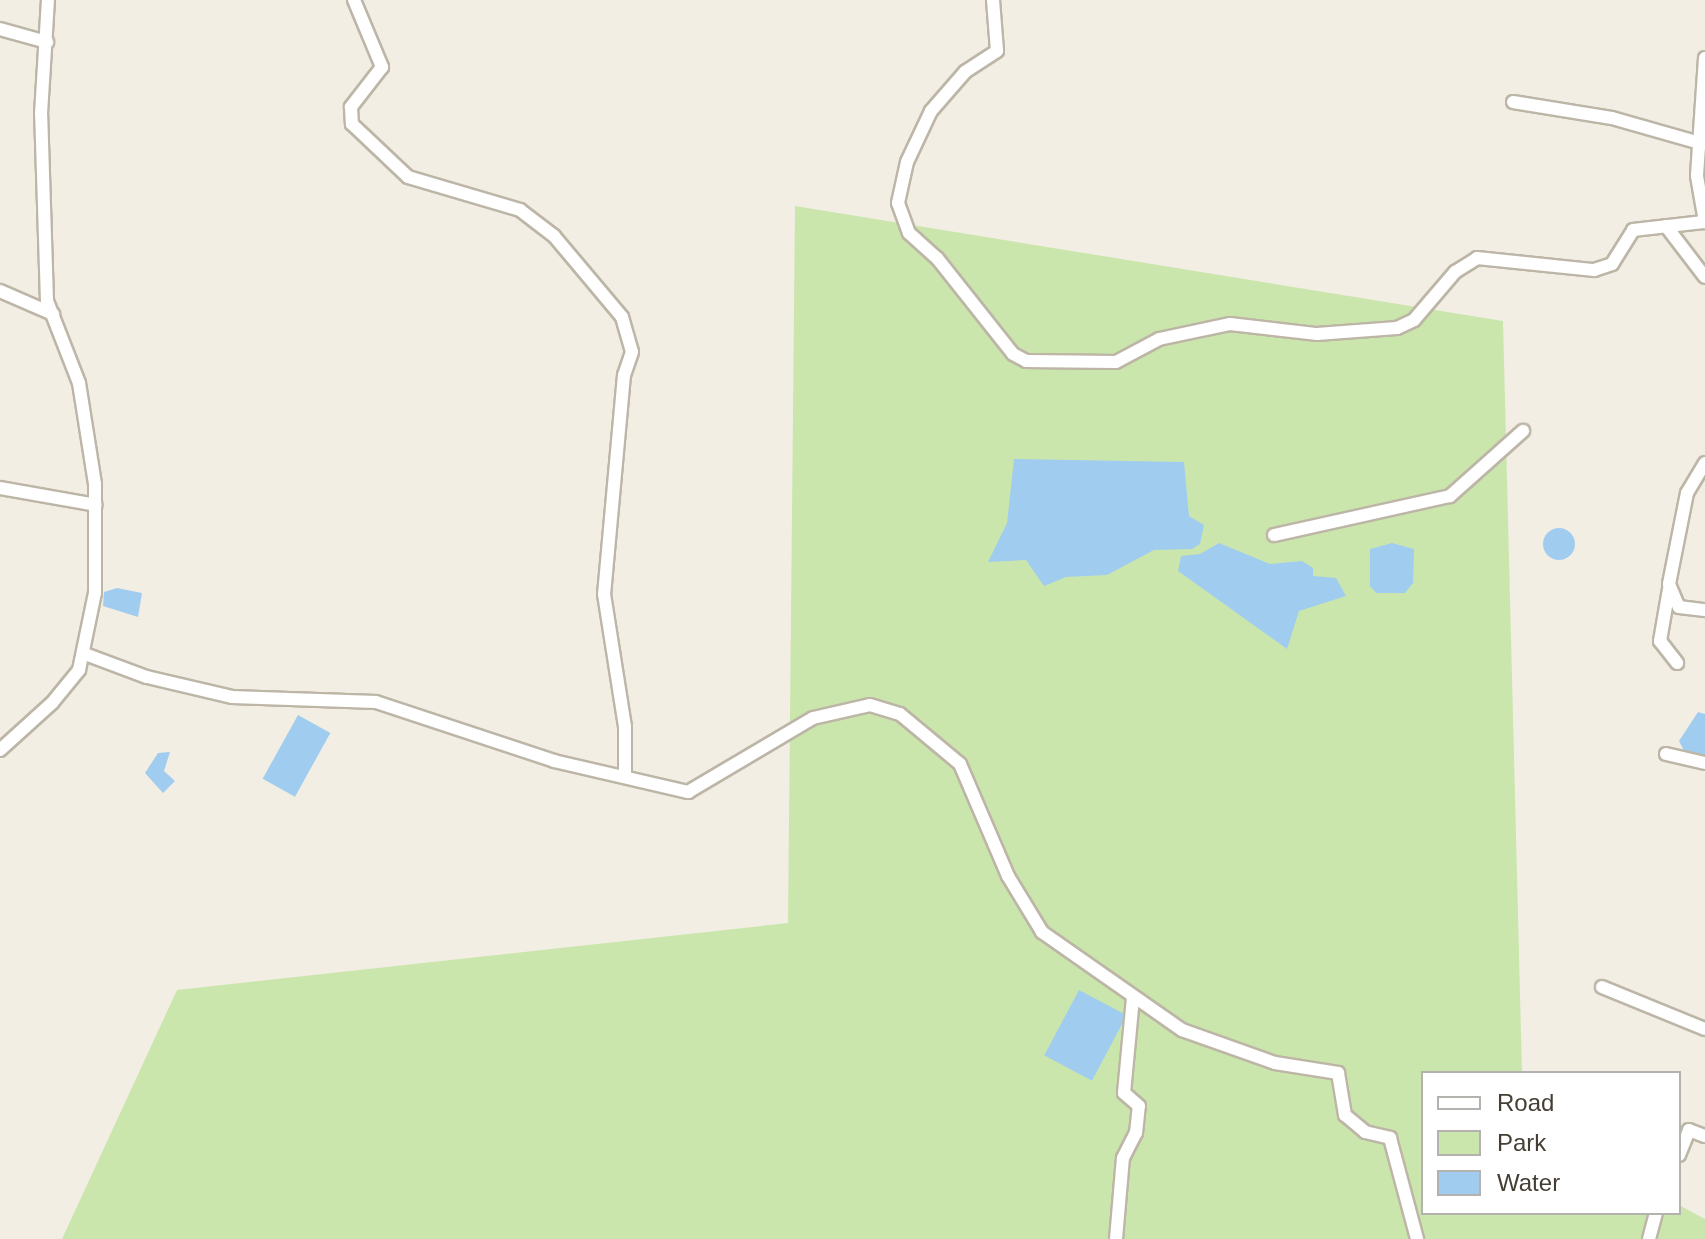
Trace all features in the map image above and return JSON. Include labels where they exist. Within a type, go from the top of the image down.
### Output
[{"type":"street","points":[[0,750],[52,703],[79,670],[85,654],[95,593],[96,505],[79,383],[47,301],[41,114],[48,0]]},
{"type":"street","points":[[354,0],[382,67],[351,107],[352,124],[408,177],[520,210],[554,236],[622,317],[632,352],[624,375],[625,409],[604,594],[625,726],[625,777]]},
{"type":"street","points":[[993,0],[997,51],[965,72],[931,111],[912,148],[898,203],[909,233],[937,258],[1013,354],[1026,361],[1116,362],[1159,339],[1230,324],[1317,334],[1397,328],[1414,320],[1455,272],[1477,258],[1594,270],[1612,264],[1633,230],[1704,222],[1697,176],[1703,144],[1705,58]]},
{"type":"street","points":[[0,29],[47,42]]},
{"type":"street","points":[[1513,102],[1612,118],[1703,144]]},
{"type":"street","points":[[1666,226],[1705,277]]},
{"type":"street","points":[[0,291],[53,314]]},
{"type":"street","points":[[1274,535],[1450,496],[1523,431]]},
{"type":"street","points":[[1677,663],[1660,641],[1687,493],[1705,463]]},
{"type":"street","points":[[0,488],[96,505]]},
{"type":"street","points":[[1669,589],[1679,607],[1705,610]]},
{"type":"street","points":[[85,654],[147,677],[232,697],[376,702],[554,761],[688,792],[813,718],[870,705],[900,714],[960,764],[1008,876],[1042,932],[1182,1030],[1275,1063],[1338,1073],[1345,1115],[1365,1132],[1390,1138],[1417,1239]]},
{"type":"street","points":[[1666,754],[1705,763]]},
{"type":"street","points":[[1602,987],[1705,1029]]},
{"type":"street","points":[[1116,1239],[1123,1158],[1136,1133],[1139,1106],[1124,1093],[1133,998]]},
{"type":"street","points":[[1681,1150],[1689,1130],[1705,1136]]},
{"type":"street","points":[[1649,1239],[1655,1215]]},
{"type":"green space","points":[[795,206],[1503,321],[1522,1071],[1421,1071],[1421,1215],[1681,1215],[1681,1206],[1705,1219],[1705,1239],[62,1239],[177,990],[788,923]]},
{"type":"water","points":[[1014,459],[1184,462],[1189,516],[1204,525],[1200,544],[1192,549],[1154,550],[1107,575],[1066,577],[1044,586],[1026,560],[988,562],[1007,523]]},
{"type":"water","points":[[1559,528],[1570,533],[1575,544],[1570,555],[1559,560],[1548,555],[1543,544],[1548,533]]},
{"type":"water","points":[[1219,543],[1270,564],[1302,561],[1313,568],[1313,576],[1336,578],[1346,596],[1299,611],[1287,649],[1178,571],[1181,556],[1200,554]]},
{"type":"water","points":[[1392,543],[1414,549],[1413,583],[1405,593],[1376,593],[1370,586],[1370,549]]},
{"type":"water","points":[[117,588],[142,593],[138,617],[103,606],[104,592]]},
{"type":"water","points":[[1698,712],[1705,714],[1705,760],[1685,753],[1679,741]]},
{"type":"water","points":[[298,715],[330,733],[295,797],[263,779]]},
{"type":"water","points":[[170,752],[164,771],[175,781],[163,793],[145,773],[158,753]]},
{"type":"water","points":[[1079,990],[1127,1015],[1092,1081],[1044,1055]]}]
